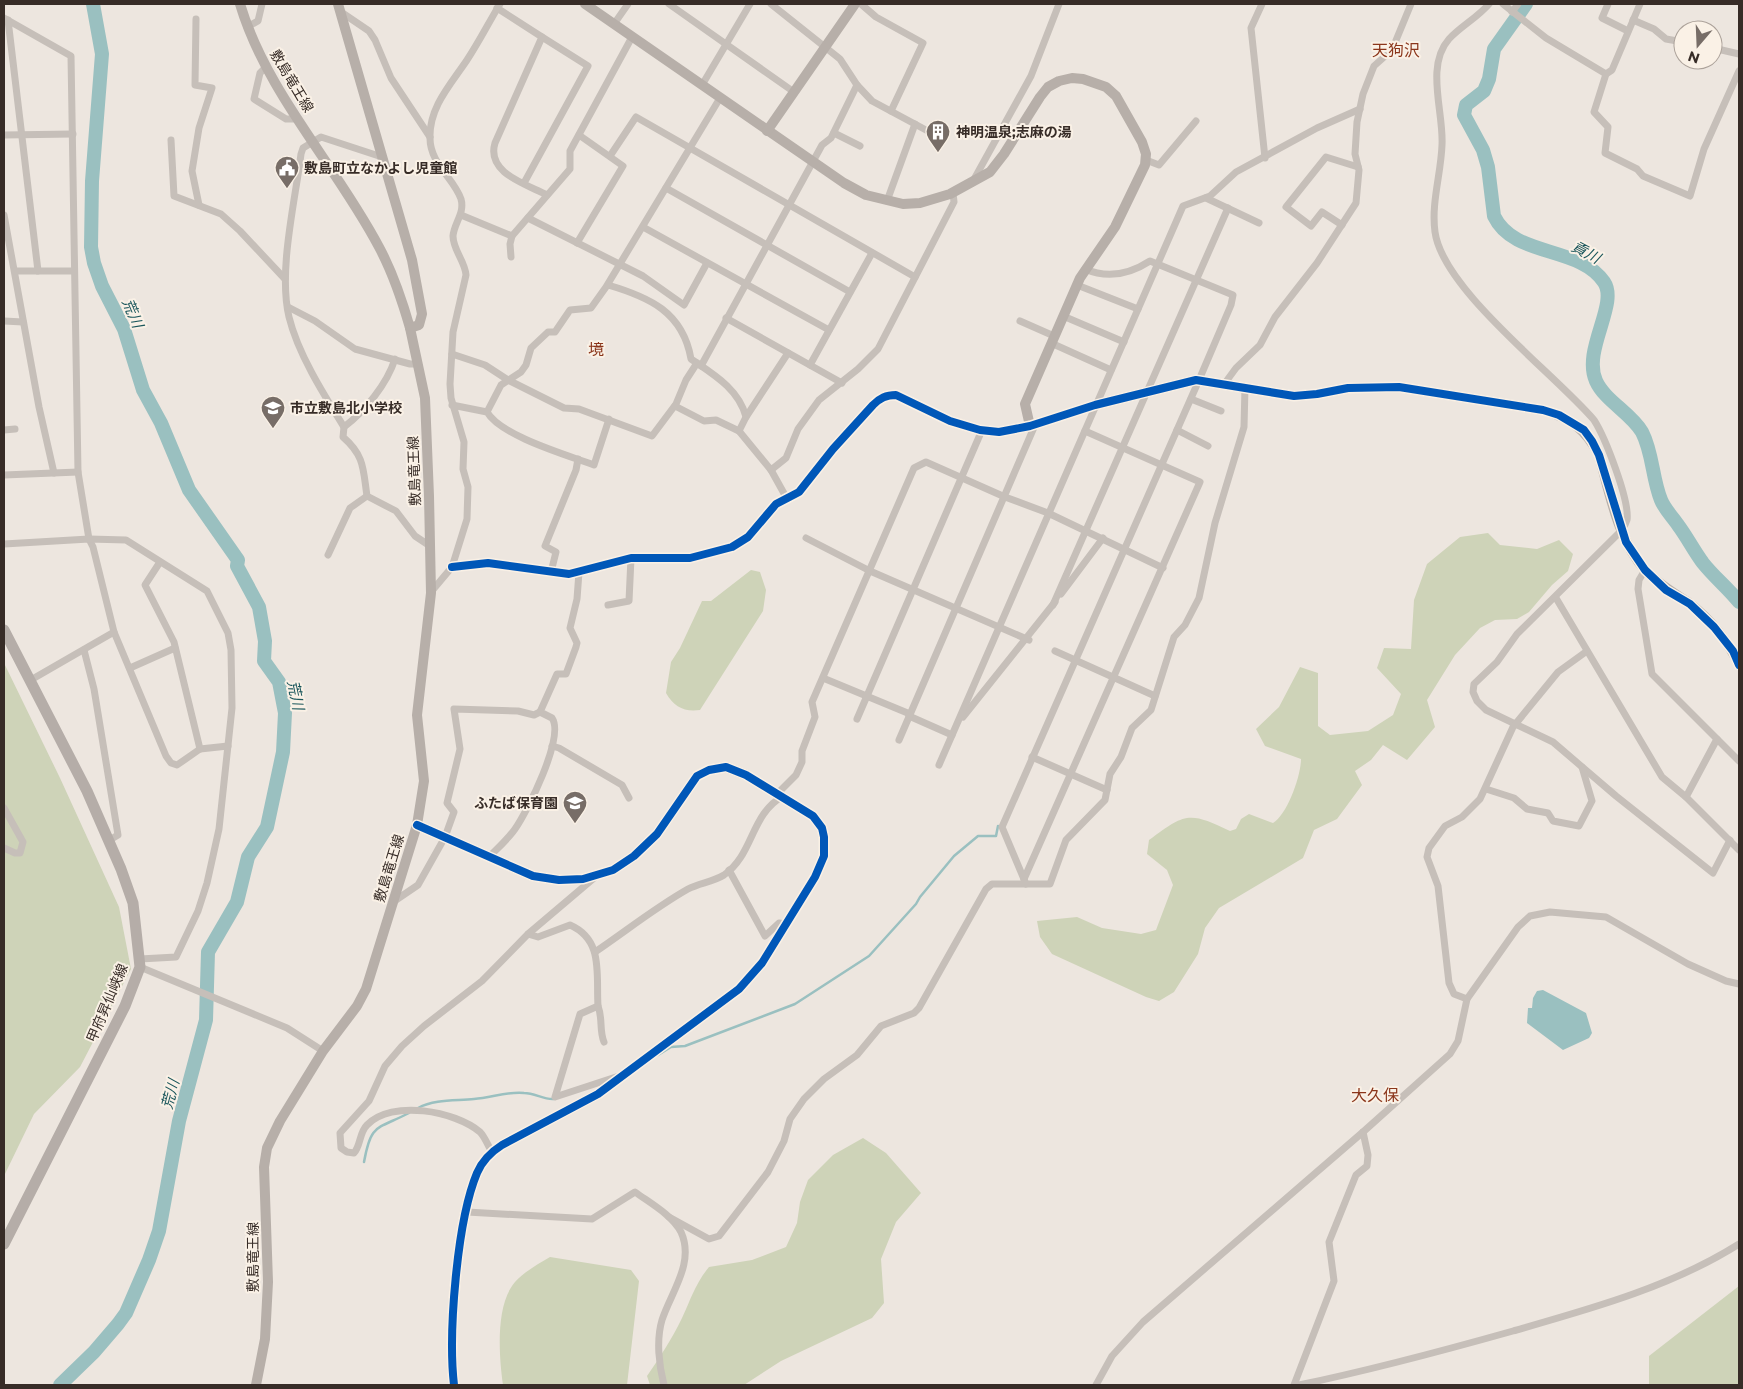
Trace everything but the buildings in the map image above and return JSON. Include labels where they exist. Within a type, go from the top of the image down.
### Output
[{"type":"main road","name":"甲府昇仙峡線","points":[[4,630],[87,791],[121,869],[132,903],[140,963],[125,1006],[4,1244]]},
{"type":"street","name":"敷島竜王線","points":[[240,4],[247,27],[266,67],[378,246],[396,286],[410,328],[425,398],[431,593],[417,715],[424,780],[417,825],[366,989],[357,1006],[323,1051],[280,1121],[267,1148],[264,1167],[268,1282],[264,1348],[256,1385]]},
{"type":"street","points":[[247,27],[258,21],[262,4]]},
{"type":"street","points":[[585,4],[813,162],[866,195],[887,201],[903,204],[920,203],[953,193],[972,184],[997,165],[1040,97],[1048,88],[1060,81],[1072,78],[1084,79],[1106,87],[1116,96],[1142,142],[1146,160],[1140,176],[1115,227],[1085,269],[1025,404],[1032,425],[1005,497],[899,740]]},
{"type":"street","points":[[614,24],[628,4]]},
{"type":"street","points":[[668,4],[794,92]]},
{"type":"street","points":[[771,4],[840,59],[872,102],[939,137]]},
{"type":"street","points":[[767,131],[855,4]]},
{"type":"street","points":[[861,4],[876,16],[923,43],[891,111]]},
{"type":"street","points":[[972,184],[1031,76],[1059,4]]},
{"type":"street","points":[[1262,4],[1251,28],[1265,158]]},
{"type":"street","points":[[1225,383],[1236,368],[1260,345],[1275,317],[1317,263],[1356,203],[1358,167],[1355,154],[1360,109],[1369,76],[1374,66],[1392,50],[1411,4]]},
{"type":"street","points":[[1488,4],[1472,22],[1449,39],[1440,58],[1436,86],[1443,125],[1434,214],[1435,234],[1439,247],[1462,286],[1594,420],[1604,436],[1615,468],[1628,518],[1622,530],[1556,598],[1517,634],[1498,662],[1474,684],[1473,692],[1477,701],[1486,710],[1517,723],[1553,742],[1616,796],[1714,873],[1730,840]]},
{"type":"street","points":[[1503,4],[1546,38],[1606,74]]},
{"type":"street","points":[[1512,13],[1518,4]]},
{"type":"street","points":[[1608,4],[1602,18],[1628,31]]},
{"type":"street","points":[[1640,4],[1612,70],[1606,74],[1594,112],[1608,127],[1605,153],[1637,169],[1643,176],[1690,196],[1704,149],[1739,71]]},
{"type":"street","points":[[702,85],[747,5]]},
{"type":"street","points":[[430,137],[437,103],[467,60],[498,6],[588,66],[524,183]]},
{"type":"street","points":[[339,8],[369,31],[375,40],[391,78],[430,137],[435,157],[460,198],[461,215],[453,234],[454,241],[466,266],[466,275],[458,307],[450,384],[452,404],[464,442],[463,469],[468,499],[467,519],[452,567],[431,593]]},
{"type":"street","points":[[339,8],[412,260],[422,321],[419,325],[410,328]]},
{"type":"street","points":[[6,19],[71,56],[78,472],[89,539],[93,547],[114,632],[166,756],[171,763],[177,765],[200,749],[228,746]]},
{"type":"street","points":[[6,19],[38,271]]},
{"type":"street","points":[[196,19],[195,85],[212,88],[199,128],[192,171],[199,206]]},
{"type":"street","points":[[1633,20],[1654,29],[1666,39],[1673,40]]},
{"type":"street","points":[[542,37],[492,152],[495,165],[504,172],[548,195]]},
{"type":"street","points":[[511,257],[510,244],[512,236],[570,169],[570,151],[632,37]]},
{"type":"street","points":[[1723,50],[1739,54]]},
{"type":"street","points":[[266,67],[260,73],[254,98],[286,119],[298,118]]},
{"type":"street","points":[[452,354],[485,365],[508,380],[564,408],[579,409],[652,436],[675,406],[746,284],[822,145],[834,133],[857,84]]},
{"type":"street","points":[[487,412],[501,385],[521,372],[526,365],[531,348],[548,332],[555,332],[570,310],[591,308],[608,285],[720,98]]},
{"type":"street","points":[[939,765],[1182,206],[1210,196],[1236,172],[1265,158],[1317,128],[1360,109]]},
{"type":"street","points":[[610,156],[636,117],[916,277]]},
{"type":"street","points":[[1146,160],[1159,164],[1196,121]]},
{"type":"street","points":[[887,201],[915,124]]},
{"type":"street","points":[[834,133],[860,146]]},
{"type":"street","points":[[4,135],[73,134]]},
{"type":"street","points":[[576,243],[623,166],[579,136]]},
{"type":"street","points":[[367,496],[360,456],[343,437],[344,427],[312,374],[289,317],[285,278],[303,148],[321,137],[382,157]]},
{"type":"street","points":[[171,140],[174,196],[221,214],[285,278]]},
{"type":"street","points":[[1342,225],[1322,212],[1311,226],[1286,207],[1326,156],[1358,167]]},
{"type":"street","points":[[666,188],[850,292]]},
{"type":"street","points":[[771,470],[786,458],[798,429],[819,400],[842,383],[878,349],[954,202],[953,193]]},
{"type":"street","points":[[1206,198],[1259,223]]},
{"type":"street","points":[[1053,605],[1228,208]]},
{"type":"street","points":[[461,215],[512,236]]},
{"type":"street","points":[[4,216],[23,322],[54,473]]},
{"type":"street","points":[[528,218],[643,276],[684,305],[707,263]]},
{"type":"street","points":[[643,227],[829,330]]},
{"type":"street","points":[[810,365],[872,252]]},
{"type":"street","points":[[1025,882],[1002,827],[1191,399],[1231,306],[1233,295],[1150,261],[1141,267],[1111,275],[1085,269]]},
{"type":"street","points":[[15,271],[74,271]]},
{"type":"street","points":[[608,285],[646,298],[664,310],[681,330],[688,343],[691,359],[730,388],[742,404],[746,417]]},
{"type":"street","points":[[1077,285],[1138,310]]},
{"type":"street","points":[[288,306],[315,320],[355,349],[410,364],[418,364]]},
{"type":"street","points":[[1063,316],[1124,342]]},
{"type":"street","points":[[726,318],[842,383]]},
{"type":"street","points":[[4,321],[23,322]]},
{"type":"street","points":[[1020,321],[1111,370]]},
{"type":"street","points":[[739,431],[746,417],[788,353]]},
{"type":"street","points":[[344,427],[352,421],[389,376],[395,359]]},
{"type":"street","points":[[452,567],[488,563],[569,574],[631,558],[690,558],[732,547],[748,537],[776,504],[786,497],[799,492],[833,449],[880,399],[896,395],[921,409],[950,421],[982,430],[999,432],[1032,425],[1095,405],[1199,380],[1294,396],[1348,388],[1399,386],[1543,410],[1559,415],[1584,430],[1599,455],[1626,542],[1645,570],[1666,590],[1690,604],[1714,627],[1733,651],[1739,665]]},
{"type":"street","points":[[467,1212],[592,1219],[635,1192],[669,1217],[709,1240],[720,1236],[768,1172],[784,1141],[790,1119],[804,1099],[824,1079],[857,1055],[881,1026],[914,1013],[919,1008],[986,889],[992,884],[1025,882],[1050,884],[1066,840],[1100,808],[1105,800],[1110,774],[1121,758],[1132,728],[1151,710],[1174,637],[1191,615],[1203,586],[1214,523],[1244,427],[1245,387]]},
{"type":"street","points":[[1191,399],[1221,412]]},
{"type":"street","points":[[452,404],[487,412],[500,426],[594,464],[609,419]]},
{"type":"street","points":[[675,406],[704,421],[716,420],[739,431],[771,470],[786,497]]},
{"type":"street","points":[[4,430],[15,429]]},
{"type":"street","points":[[857,719],[982,430]]},
{"type":"street","points":[[1177,430],[1208,446]]},
{"type":"street","points":[[1025,882],[1200,482],[1085,431]]},
{"type":"street","points":[[551,572],[556,552],[546,546],[576,470],[578,458]]},
{"type":"street","points":[[596,952],[688,889],[718,878],[729,870],[746,850],[758,818],[796,775],[802,762],[802,751],[815,717],[812,702],[914,468],[926,462],[1005,497],[1048,513],[1163,568]]},
{"type":"street","points":[[4,475],[78,472]]},
{"type":"street","points":[[367,496],[396,511],[416,536],[430,546]]},
{"type":"street","points":[[328,555],[350,508],[367,496]]},
{"type":"street","points":[[806,538],[870,571],[1027,640]]},
{"type":"street","points":[[957,725],[1027,640],[1103,538]]},
{"type":"street","points":[[4,544],[89,539],[126,540],[207,591],[228,633],[232,676],[228,746],[219,829],[207,883],[198,911],[176,957],[140,963]]},
{"type":"street","points":[[608,604],[629,601],[631,558]]},
{"type":"street","points":[[160,562],[145,585],[175,648],[200,749]]},
{"type":"street","points":[[1645,570],[1639,580],[1638,589],[1652,674],[1739,761]]},
{"type":"street","points":[[393,902],[418,884],[445,837],[454,812],[447,803],[460,749],[454,709],[518,711],[534,714],[540,712],[557,674],[566,674],[576,648],[577,643],[570,628],[578,599],[579,572]]},
{"type":"street","points":[[1556,598],[1662,777],[1686,797],[1739,850]]},
{"type":"street","points":[[29,681],[114,632]]},
{"type":"street","points":[[130,668],[175,648]]},
{"type":"street","points":[[84,650],[96,698],[118,835],[108,841]]},
{"type":"street","points":[[1055,651],[1155,696]]},
{"type":"street","points":[[1466,999],[1454,994],[1449,983],[1438,886],[1427,855],[1429,848],[1445,826],[1462,817],[1480,799],[1517,723],[1558,672],[1587,651]]},
{"type":"street","points":[[823,678],[952,735]]},
{"type":"street","points":[[489,857],[517,826],[547,764],[552,746],[554,721],[540,712]]},
{"type":"street","points":[[1686,797],[1717,739]]},
{"type":"street","points":[[552,746],[559,748],[622,785],[629,798]]},
{"type":"street","points":[[1032,757],[1107,790]]},
{"type":"street","points":[[1486,789],[1514,798],[1527,809],[1548,813],[1553,821],[1579,826],[1592,801],[1582,766]]},
{"type":"street","points":[[417,825],[545,879],[573,880],[596,876],[625,863],[648,844],[697,776],[708,770],[726,767],[735,769],[813,816],[822,828],[825,846],[821,866],[762,963],[739,989],[624,1074],[577,1106],[492,1152],[477,1174],[467,1212],[456,1285],[452,1356],[454,1385]]},
{"type":"street","points":[[4,808],[23,842],[23,848],[20,853],[14,854],[4,848]]},
{"type":"street","points":[[729,870],[765,936],[779,923],[786,924]]},
{"type":"street","points":[[492,1152],[482,1134],[465,1122],[414,1110],[397,1110],[368,1124],[354,1153],[347,1152],[341,1148],[339,1141],[340,1132],[369,1100],[385,1066],[402,1046],[424,1026],[482,981],[528,934],[596,876]]},
{"type":"street","points":[[1096,1385],[1112,1356],[1144,1322],[1364,1132],[1450,1054],[1458,1041],[1466,999],[1518,927],[1530,916],[1550,912],[1606,917],[1688,964],[1726,981],[1739,984]]},
{"type":"street","points":[[528,934],[538,937],[570,926],[583,931],[589,938],[596,952],[598,1006],[602,1022],[600,1033],[604,1042]]},
{"type":"street","points":[[140,963],[154,972],[287,1028],[323,1051]]},
{"type":"street","points":[[598,1006],[580,1014],[554,1097],[624,1074]]},
{"type":"street","points":[[1294,1385],[1334,1281],[1329,1242],[1356,1175],[1367,1166],[1368,1155],[1364,1132]]},
{"type":"street","points":[[664,1385],[659,1338],[662,1321],[684,1268],[685,1257],[681,1232],[669,1217]]},
{"type":"street","points":[[1299,1385],[1447,1350],[1590,1308],[1669,1281],[1720,1256],[1739,1244]]},
{"type":"green space","points":[[1488,533],[1500,545],[1537,549],[1559,540],[1573,554],[1568,571],[1552,585],[1529,612],[1517,619],[1495,620],[1480,628],[1455,655],[1427,700],[1435,727],[1407,760],[1383,745],[1371,760],[1355,771],[1362,785],[1337,819],[1314,830],[1303,858],[1219,908],[1205,928],[1198,954],[1174,992],[1159,1001],[1146,997],[1052,954],[1040,937],[1037,921],[1077,917],[1102,928],[1141,934],[1156,930],[1173,885],[1167,870],[1147,854],[1149,840],[1171,824],[1188,818],[1196,818],[1230,831],[1236,829],[1241,819],[1249,814],[1273,823],[1278,819],[1292,794],[1299,775],[1301,759],[1265,746],[1256,729],[1279,707],[1300,667],[1318,673],[1318,726],[1330,735],[1368,731],[1393,715],[1401,694],[1377,668],[1384,648],[1411,649],[1414,600],[1427,564],[1460,537]]},
{"type":"green space","points":[[751,570],[760,572],[766,590],[763,611],[700,710],[680,708],[672,702],[666,693],[671,662],[680,648],[702,601],[711,601]]},
{"type":"green space","points":[[4,663],[60,778],[119,907],[131,969],[80,1067],[34,1114],[4,1176]]},
{"type":"green space","points":[[863,1138],[886,1153],[921,1193],[896,1222],[881,1259],[884,1303],[872,1318],[781,1361],[744,1385],[650,1385],[647,1376],[674,1333],[697,1286],[709,1267],[752,1260],[786,1247],[797,1223],[800,1202],[808,1180],[833,1155]]},
{"type":"green space","points":[[550,1257],[631,1270],[639,1281],[627,1385],[503,1385],[500,1360],[500,1332],[504,1304],[515,1282]]},
{"type":"green space","points":[[1739,1286],[1739,1385],[1649,1385],[1649,1356]]},
{"type":"water","points":[[1543,990],[1586,1013],[1592,1033],[1589,1038],[1563,1050],[1527,1023],[1528,1008],[1532,1008],[1533,998],[1537,991]]},
{"type":"waterway","name":"荒川","points":[[60,1385],[94,1352],[126,1313],[149,1260],[159,1231],[179,1121],[206,1020],[208,952],[237,902],[248,857],[267,827],[283,752],[285,713],[279,682],[264,661],[265,641],[259,607],[237,566],[238,560],[189,490],[161,423],[143,390],[124,329],[102,286],[94,263],[91,247],[92,181],[102,54],[93,4]]},
{"type":"waterway","name":"貢川","points":[[1526,4],[1494,49],[1489,79],[1484,91],[1466,105],[1464,115],[1483,150],[1488,167],[1494,216],[1503,229],[1516,239],[1579,262],[1593,270],[1604,282],[1607,291],[1607,302],[1593,356],[1593,369],[1596,381],[1605,395],[1642,432],[1646,440],[1658,492],[1663,504],[1703,563],[1739,602]]},
{"type":"waterway","points":[[658,1055],[671,1047],[685,1046],[795,1004],[869,956],[916,904],[954,856],[978,836],[996,836],[998,826]]},
{"type":"waterway","points":[[418,1108],[438,1102],[512,1093],[528,1093],[554,1099]]},
{"type":"waterway","points":[[364,1162],[369,1140],[377,1129],[409,1113]]},
{"type":"cycle path","points":[[452,567],[488,563],[569,574],[631,558],[690,558],[732,547],[748,537],[776,504],[799,492],[833,449],[873,405],[889,396],[896,395],[950,421],[980,430],[999,432],[1030,426],[1095,405],[1196,380],[1294,396],[1348,388],[1399,387],[1543,410],[1559,415],[1584,430],[1599,455],[1626,542],[1645,570],[1666,590],[1690,604],[1714,627],[1733,651],[1739,665]]},
{"type":"cycle path","points":[[417,825],[533,876],[559,880],[583,879],[613,870],[634,856],[657,834],[697,776],[709,770],[726,767],[746,775],[813,816],[822,828],[824,837],[824,856],[815,877],[762,963],[739,989],[598,1094],[502,1145],[481,1165],[470,1194],[459,1247],[453,1308],[452,1363],[454,1385]]},
{"type":"place","name":"神明温泉;志麻の湯","points":[[938,153]]},
{"type":"place","name":"敷島町立なかよし児童館","points":[[287,189]]},
{"type":"place","name":"市立敷島北小学校","points":[[273,429]]},
{"type":"place","name":"ふたば保育園","points":[[575,824]]},
{"type":"district","name":"天狗沢","points":[[1396,50]]},
{"type":"district","name":"境","points":[[596,349]]},
{"type":"district","name":"大久保","points":[[1375,1095]]}]
